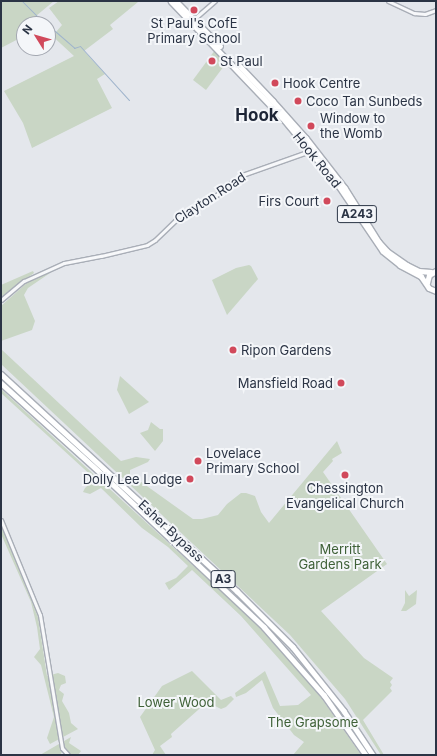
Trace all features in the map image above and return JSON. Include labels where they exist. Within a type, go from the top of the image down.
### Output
[{"type":"highway","name":"Hook Road","points":[[171,1],[256,88],[345,188],[379,242],[387,251],[407,265],[419,270],[434,272]]},
{"type":"highway","name":"Hook Road","points":[[176,1],[278,106],[343,192],[383,251],[400,265],[421,276],[427,283]]},
{"type":"highway","name":"A243","points":[[434,272],[427,279],[427,283],[429,288],[436,291]]},
{"type":"highway","name":"Esher Bypass","points":[[1,374],[237,591],[293,647],[344,711],[374,755]]},
{"type":"highway","name":"Esher Bypass","points":[[1,383],[104,476],[264,627],[324,695],[366,755]]},
{"type":"street","points":[[194,19],[215,1]]},
{"type":"street","points":[[388,1],[414,13],[425,14],[436,10]]},
{"type":"street","name":"Clayton Road","points":[[1,300],[24,281],[64,262],[101,256],[147,244],[155,240],[179,217],[218,194],[232,182],[246,174],[313,151]]},
{"type":"street","points":[[1,520],[40,615],[62,748],[68,755]]},
{"type":"green space","points":[[1,1],[54,1],[36,16],[16,16],[16,40],[1,48]]},
{"type":"green space","points":[[59,1],[138,2],[110,25],[113,29],[84,51],[105,74],[97,79],[112,108],[32,148],[23,123],[4,91],[74,56],[56,39],[56,32],[62,25],[49,8]]},
{"type":"green space","points":[[215,50],[227,62],[206,90],[193,80]]},
{"type":"green space","points":[[249,265],[258,279],[227,315],[212,280],[236,268]]},
{"type":"green space","points":[[52,269],[53,271],[28,288],[24,295],[35,321],[32,330],[1,341],[1,306],[29,281]]},
{"type":"green space","points":[[33,271],[34,273],[1,297],[1,285]]},
{"type":"green space","name":"Merritt Gardens Park","points":[[1,349],[121,461],[136,457],[150,459],[148,462],[130,470],[130,474],[193,519],[202,519],[218,515],[227,504],[241,493],[246,493],[255,496],[261,512],[269,523],[337,441],[342,453],[332,459],[333,461],[323,472],[387,564],[321,611],[364,658],[393,678],[390,682],[392,685],[390,688],[392,691],[363,720],[384,755],[381,755],[345,699],[290,635],[1,364]]},
{"type":"green space","points":[[120,376],[149,402],[129,414],[117,390]]},
{"type":"green space","name":"The Grapsome","points":[[1,389],[248,616],[284,652],[320,696],[361,755],[293,755],[304,742],[294,735],[273,708],[262,680],[246,693],[236,697],[235,693],[265,671],[280,706],[298,705],[311,695],[241,616],[192,570],[169,590],[165,583],[176,578],[188,566],[168,547],[142,528],[101,488],[90,494],[83,492],[85,488],[95,479],[1,393]]},
{"type":"green space","points":[[151,422],[160,429],[163,429],[163,441],[155,451],[140,433],[148,430]]},
{"type":"green space","points":[[1,525],[38,617],[47,676],[58,673],[65,676],[66,683],[61,685],[59,690],[64,694],[62,701],[69,713],[71,723],[78,729],[50,744],[47,738],[54,717],[41,665],[34,657],[40,649],[37,627],[31,602],[1,534]]},
{"type":"green space","points":[[405,590],[409,596],[417,590],[416,604],[406,611],[401,611],[405,603]]},
{"type":"green space","name":"Lower Wood","points":[[192,671],[221,700],[231,696],[234,699],[226,707],[221,709],[207,702],[171,734],[172,737],[160,746],[166,755],[152,755],[155,750],[140,717],[162,686]]},
{"type":"green space","points":[[71,737],[69,743],[81,751],[78,755],[66,755],[62,752],[60,755],[40,755]]},
{"type":"waterway","points":[[22,1],[37,16]]},
{"type":"waterway","points":[[56,32],[74,48],[80,46],[129,100]]},
{"type":"place","name":"St Paul's CofE Primary School","points":[[194,10]]},
{"type":"place","name":"St Paul","points":[[212,61]]},
{"type":"place","name":"Hook Centre","points":[[275,83]]},
{"type":"place","name":"Coco Tan Sunbeds","points":[[298,101]]},
{"type":"place","name":"Window to the Womb","points":[[311,126]]},
{"type":"place","name":"Firs Court","points":[[327,201]]},
{"type":"place","name":"Ripon Gardens","points":[[233,350]]},
{"type":"place","name":"Mansfield Road","points":[[341,383]]},
{"type":"place","name":"Lovelace Primary School","points":[[198,461]]},
{"type":"place","name":"Chessington Evangelical Church","points":[[345,475]]},
{"type":"place","name":"Dolly Lee Lodge","points":[[190,479]]},
{"type":"district","name":"Hook","points":[[257,116]]}]
